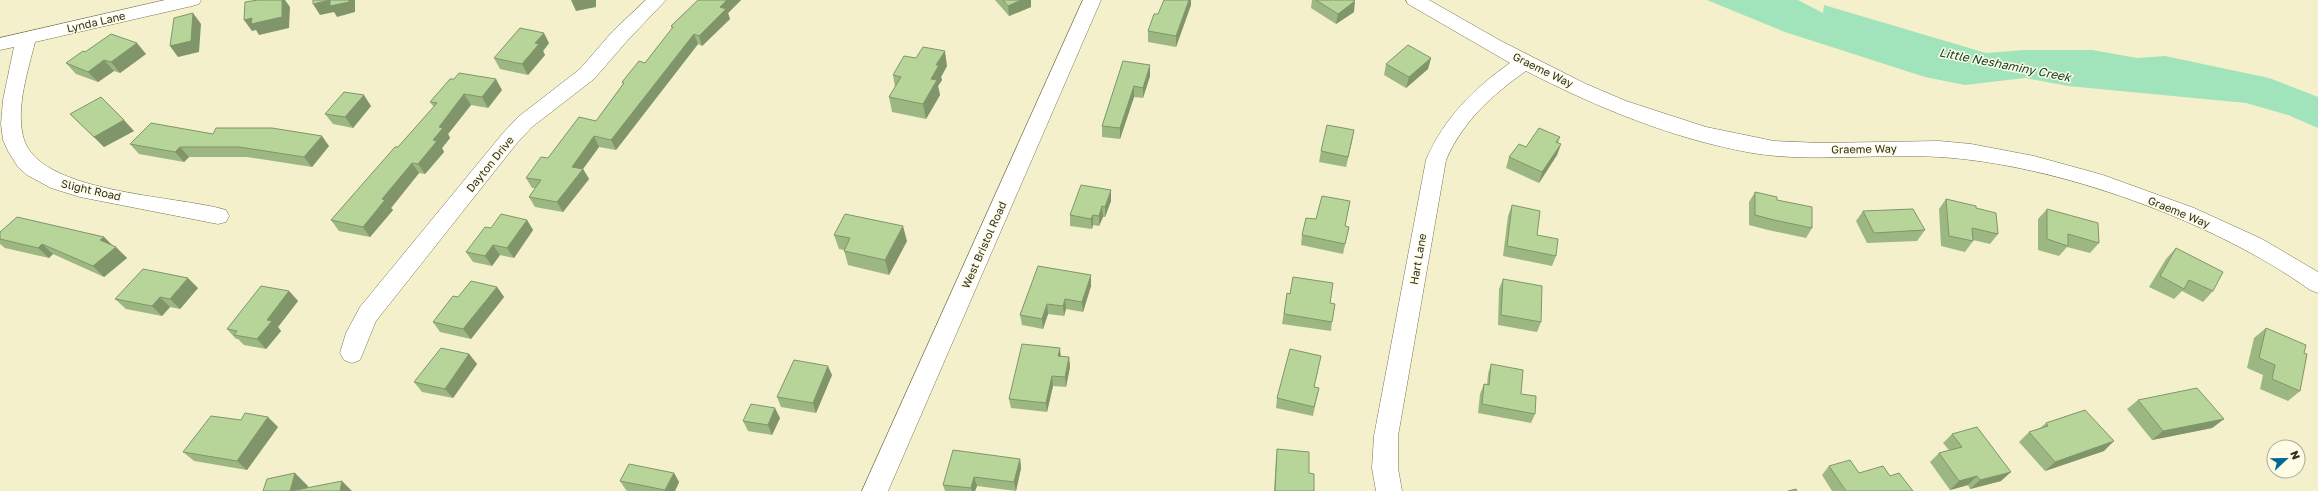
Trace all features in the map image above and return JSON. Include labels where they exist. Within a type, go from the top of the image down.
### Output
[{"type":"street","name":"Lynda Lane","points":[[0,44],[192,0]]},
{"type":"street","name":"Dayton Drive","points":[[352,353],[358,333],[368,314],[510,138],[525,122],[587,74],[620,36],[658,0]]},
{"type":"street","name":"West Bristol Road","points":[[875,491],[1092,0]]},
{"type":"street","name":"Graeme Way","points":[[1415,0],[1491,44],[1526,62],[1642,116],[1708,136],[1754,146],[1800,150],[1915,148],[1962,151],[2012,158],[2062,170],[2158,203],[2207,223],[2273,253],[2318,284]]},
{"type":"street","name":"Slight Road","points":[[26,38],[11,117],[14,141],[26,162],[38,172],[55,182],[81,190],[218,216]]},
{"type":"street","name":"Hart Lane","points":[[1389,491],[1385,468],[1386,436],[1436,160],[1442,143],[1452,127],[1468,108],[1480,96],[1526,62]]},
{"type":"water","name":"Little Neshaminy Creek","points":[[1707,0],[1798,0],[1823,13],[1824,5],[1986,53],[2024,50],[2092,50],[2137,58],[2165,56],[2269,78],[2318,97],[2318,128],[2288,115],[2246,103],[2068,86],[2025,78],[1965,85],[1925,77],[1785,32]]},
{"type":"building","points":[[258,0],[282,0],[282,17],[251,24],[252,18],[244,20],[245,2]]},
{"type":"building","points":[[313,0],[330,0],[313,4]]},
{"type":"building","points":[[330,0],[349,0],[349,2],[330,6]]},
{"type":"building","points":[[698,0],[727,0],[720,7],[726,9],[699,36],[694,34],[611,140],[594,136],[572,167],[583,169],[557,202],[529,197],[541,180],[526,178],[541,157],[548,158],[579,117],[596,121],[624,83],[622,82],[639,61],[645,63],[673,27],[671,26]]},
{"type":"building","points":[[1003,0],[1021,0],[1008,6]]},
{"type":"building","points":[[1164,0],[1189,0],[1176,36],[1148,31],[1154,14],[1158,14]]},
{"type":"building","points":[[1316,0],[1353,0],[1355,1],[1338,14]]},
{"type":"building","points":[[193,13],[191,41],[170,46],[174,18]]},
{"type":"building","points":[[520,28],[544,33],[535,43],[539,44],[522,64],[494,58]]},
{"type":"building","points":[[111,34],[137,43],[111,62],[104,60],[88,72],[66,63],[83,51],[85,52]]},
{"type":"building","points":[[1408,45],[1431,58],[1409,77],[1386,64]]},
{"type":"building","points":[[923,47],[945,51],[936,65],[939,65],[931,79],[937,80],[923,104],[889,97],[901,77],[893,75],[904,56],[916,58]]},
{"type":"building","points":[[1123,61],[1150,65],[1143,88],[1134,86],[1120,128],[1102,126]]},
{"type":"building","points":[[459,73],[496,79],[482,97],[464,94],[439,127],[443,128],[433,140],[437,141],[418,164],[412,163],[382,199],[385,200],[363,227],[331,220],[395,147],[398,147],[437,103],[430,102],[450,79],[454,79]]},
{"type":"building","points":[[344,92],[364,95],[345,117],[325,114]]},
{"type":"building","points":[[101,97],[124,120],[94,137],[70,114]]},
{"type":"building","points":[[151,123],[213,134],[216,128],[272,128],[322,136],[304,157],[239,147],[180,147],[175,152],[130,144]]},
{"type":"building","points":[[1327,125],[1354,130],[1348,157],[1321,151]]},
{"type":"building","points":[[1539,128],[1560,137],[1556,142],[1561,144],[1542,172],[1509,157],[1519,144],[1526,147]]},
{"type":"building","points":[[1081,185],[1111,190],[1105,207],[1102,206],[1099,216],[1093,215],[1091,219],[1070,215]]},
{"type":"building","points":[[1755,192],[1777,197],[1777,200],[1812,207],[1812,228],[1755,215]]},
{"type":"building","points":[[1322,196],[1350,201],[1345,226],[1349,227],[1345,244],[1302,235],[1306,218],[1316,219]]},
{"type":"building","points":[[1946,199],[1976,206],[1976,208],[1996,213],[1998,234],[1972,228],[1973,241],[1949,236]]},
{"type":"building","points":[[1512,205],[1540,211],[1537,235],[1558,239],[1556,256],[1507,246]]},
{"type":"building","points":[[1913,209],[1925,230],[1874,233],[1863,211]]},
{"type":"building","points":[[2047,209],[2098,223],[2099,243],[2068,234],[2068,246],[2047,239]]},
{"type":"building","points":[[501,214],[527,220],[507,248],[493,245],[485,256],[466,252],[485,227],[491,228]]},
{"type":"building","points":[[845,214],[903,226],[885,260],[844,251],[850,238],[834,235]]},
{"type":"building","points":[[17,217],[104,237],[100,240],[116,247],[93,266],[42,244],[38,248],[0,239],[0,232]]},
{"type":"building","points":[[2176,248],[2223,272],[2213,291],[2189,280],[2184,289],[2160,276]]},
{"type":"building","points":[[1038,266],[1091,275],[1082,302],[1065,299],[1063,306],[1047,304],[1042,319],[1020,315]]},
{"type":"building","points":[[143,269],[188,278],[170,299],[160,297],[152,306],[115,299]]},
{"type":"building","points":[[1293,277],[1333,283],[1330,303],[1335,304],[1332,322],[1284,314],[1287,293],[1290,294]]},
{"type":"building","points":[[1503,279],[1542,286],[1541,322],[1501,315]]},
{"type":"building","points":[[471,281],[497,287],[463,329],[433,322],[453,296],[458,297]]},
{"type":"building","points":[[261,286],[289,291],[267,320],[272,321],[257,339],[234,335],[237,331],[227,329]]},
{"type":"building","points":[[2266,328],[2306,345],[2304,353],[2307,354],[2300,391],[2272,379],[2275,365],[2259,358]]},
{"type":"building","points":[[1022,344],[1060,348],[1058,356],[1069,357],[1065,377],[1052,376],[1046,403],[1009,399]]},
{"type":"building","points":[[441,348],[469,354],[445,389],[414,382]]},
{"type":"building","points":[[1290,349],[1321,356],[1314,387],[1319,388],[1314,407],[1277,398]]},
{"type":"building","points":[[794,360],[828,366],[813,403],[777,397]]},
{"type":"building","points":[[1491,364],[1523,370],[1521,394],[1536,396],[1535,414],[1482,404],[1484,384],[1489,385]]},
{"type":"building","points":[[2197,388],[2224,419],[2163,431],[2138,400]]},
{"type":"building","points":[[751,404],[775,408],[768,425],[743,421]]},
{"type":"building","points":[[2085,410],[2114,441],[2055,462],[2029,432],[2048,426],[2046,423]]},
{"type":"building","points":[[245,413],[268,417],[237,461],[183,452],[211,416],[241,420]]},
{"type":"building","points":[[1977,427],[2011,472],[1980,480],[1977,476],[1959,481],[1939,453],[1962,447],[1952,434]]},
{"type":"building","points":[[1277,449],[1309,452],[1309,473],[1314,474],[1314,491],[1275,491]]},
{"type":"building","points":[[953,450],[1020,459],[1014,482],[974,477],[971,488],[943,485]]},
{"type":"building","points":[[1850,460],[1859,473],[1883,466],[1890,476],[1899,473],[1913,491],[1846,491],[1829,466]]},
{"type":"building","points":[[629,464],[674,473],[665,490],[620,481]]},
{"type":"building","points":[[295,473],[290,491],[263,491],[267,479]]},
{"type":"building","points":[[342,481],[340,491],[291,491]]}]
